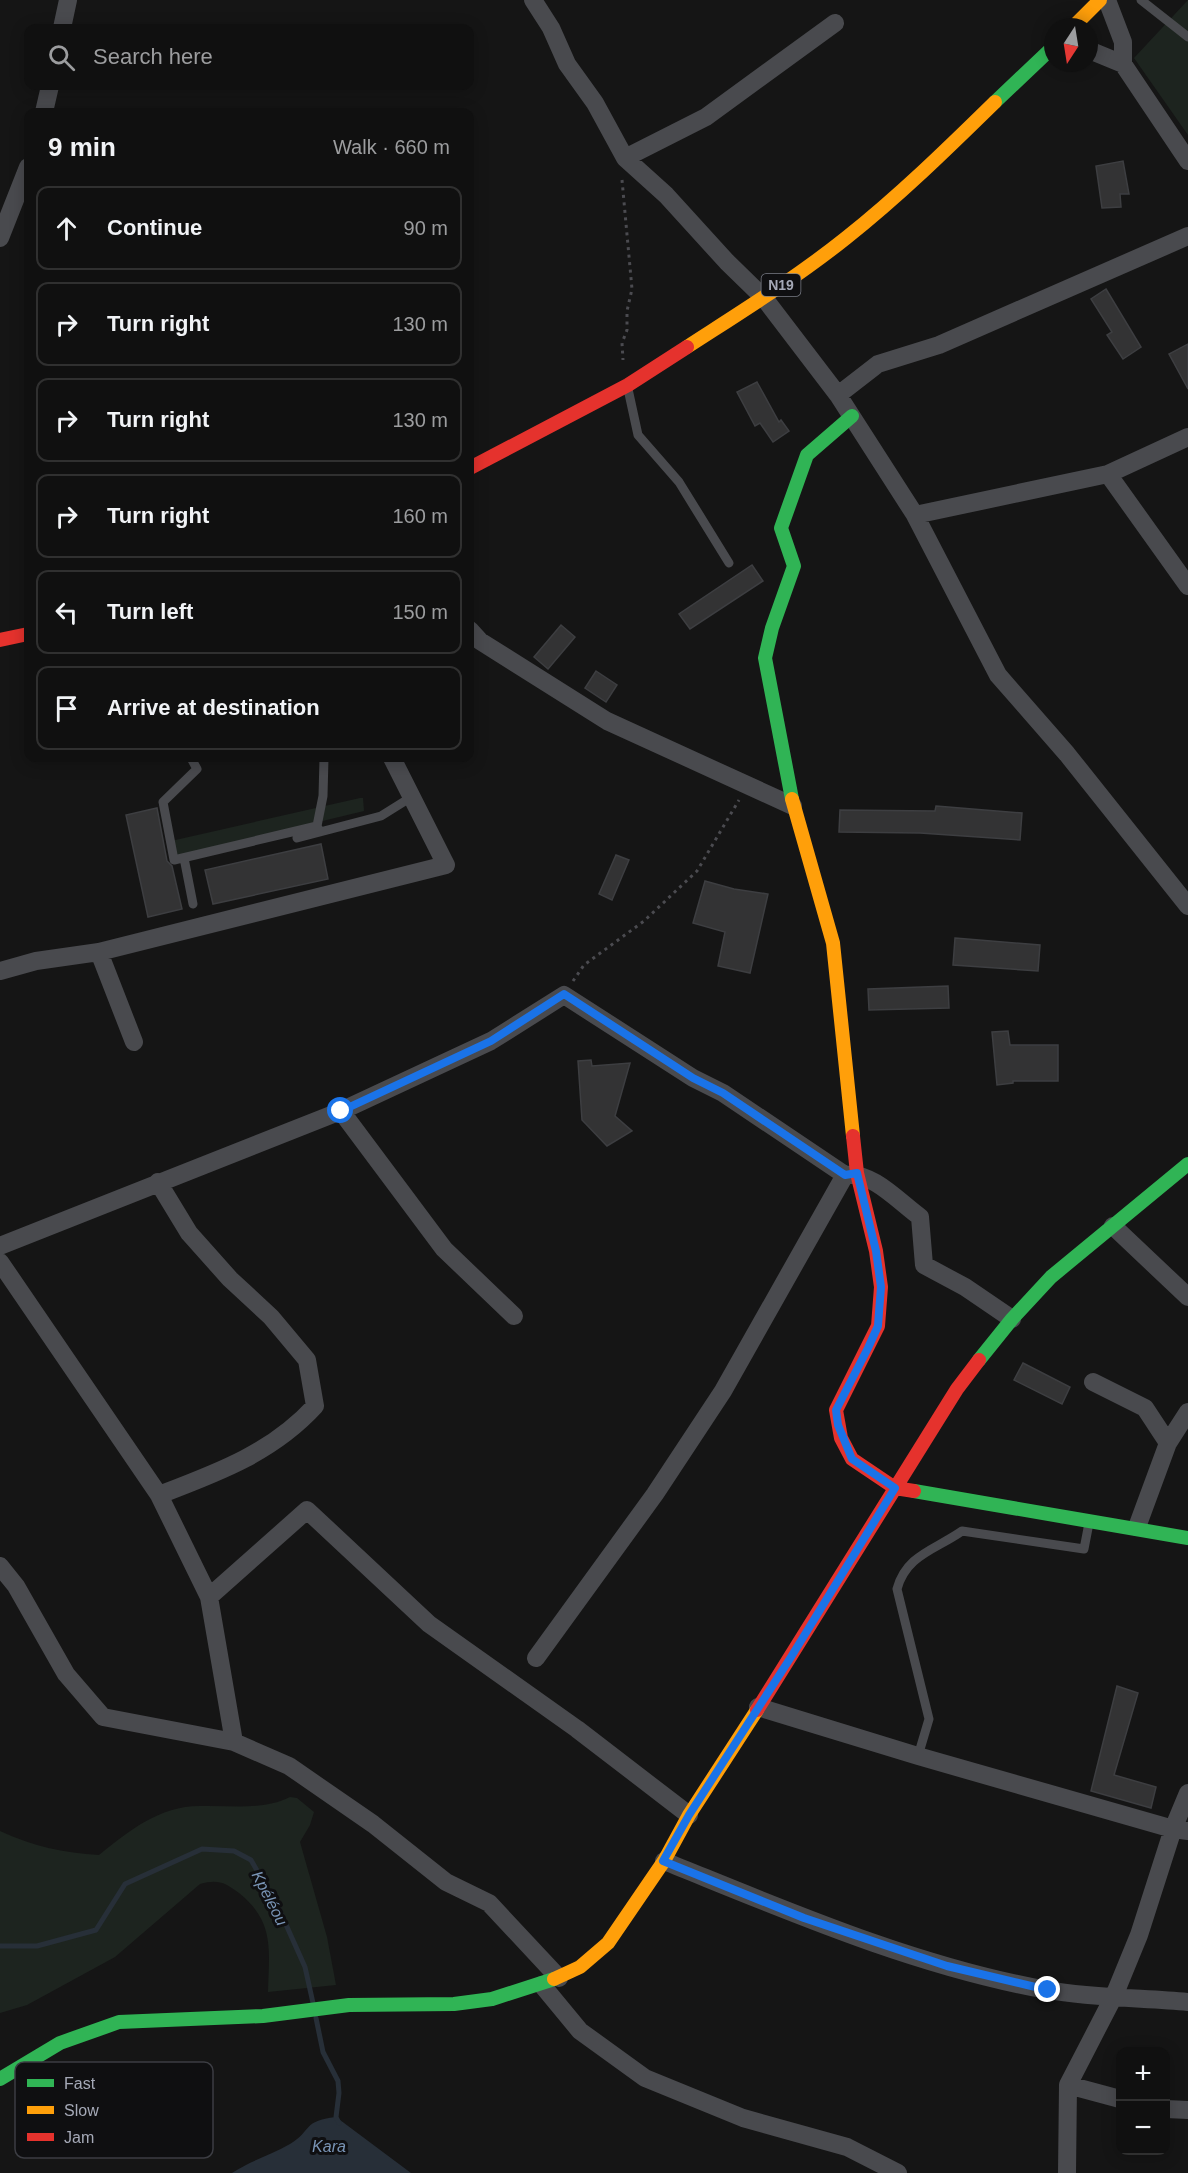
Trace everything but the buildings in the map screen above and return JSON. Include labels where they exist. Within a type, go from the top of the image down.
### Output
[{"type":"street","points":[[63,24],[68,0]]},
{"type":"street","points":[[533,0],[551,28],[567,64],[595,103],[625,158],[666,195],[727,262],[764,298],[838,395],[915,515],[998,675],[1067,754],[1186,899]]},
{"type":"street","points":[[1081,18],[1096,2],[1123,42],[1123,64]]},
{"type":"street","points":[[625,158],[706,117],[835,23]]},
{"type":"street","points":[[1098,54],[1123,64],[1188,160]]},
{"type":"street","name":"N19","points":[[474,466],[628,385],[764,298],[845,239],[908,186],[1044,56]]},
{"type":"street","points":[[45,108],[49,90]]},
{"type":"street","points":[[0,238],[24,177]]},
{"type":"street","points":[[838,395],[878,364],[960,337],[1188,236]]},
{"type":"street","points":[[852,416],[807,455],[782,528],[794,566],[772,628],[765,658],[793,806],[833,943],[851,1174],[876,1251],[881,1287],[878,1326],[836,1410],[838,1425],[852,1459],[895,1488],[1137,1527],[1188,1538]]},
{"type":"street","points":[[915,515],[1108,474],[1188,437]]},
{"type":"street","points":[[1108,474],[1188,586]]},
{"type":"street","points":[[0,640],[24,635]]},
{"type":"street","points":[[474,641],[607,721],[793,806]]},
{"type":"street","points":[[0,971],[36,961],[99,952],[446,865],[394,762]]},
{"type":"street","points":[[99,952],[134,1042]]},
{"type":"street","points":[[0,1246],[341,1111],[491,1041],[564,994],[693,1078],[723,1093],[851,1174],[877,1184],[920,1217],[924,1265],[965,1287],[1012,1319]]},
{"type":"street","points":[[341,1111],[444,1249],[514,1316]]},
{"type":"street","points":[[28,2062],[60,2043],[119,2022],[263,2016],[349,2005],[454,2004],[492,1999],[542,1986],[580,1967],[608,1942],[663,1861],[689,1815],[957,1389],[1012,1319],[1051,1277],[1188,1164]]},
{"type":"street","points":[[536,1658],[655,1494],[723,1391],[851,1174]]},
{"type":"street","points":[[158,1182],[189,1233],[230,1279],[271,1317],[307,1360],[315,1406],[294,1429],[248,1459],[159,1495]]},
{"type":"street","points":[[1113,1226],[1188,1297]]},
{"type":"street","points":[[0,1262],[159,1495],[209,1597],[234,1742]]},
{"type":"street","points":[[1093,1382],[1145,1408],[1168,1443]]},
{"type":"street","points":[[1137,1527],[1168,1443],[1188,1412]]},
{"type":"street","points":[[209,1597],[306,1510],[429,1624],[577,1729],[689,1815]]},
{"type":"street","points":[[0,1566],[16,1586],[66,1674],[103,1717],[234,1742],[289,1766],[372,1824],[446,1882],[489,1903],[559,1978]]},
{"type":"street","points":[[758,1707],[918,1756],[1181,1830]]},
{"type":"street","points":[[1067,2173],[1068,2085],[1114,1996],[1181,1830],[1188,1793]]},
{"type":"street","points":[[663,1861],[804,1918],[947,1966],[1048,1990],[1188,2002]]},
{"type":"street","points":[[542,1986],[580,2031],[645,2078],[743,2118],[847,2147],[898,2173]]},
{"type":"street","points":[[0,2079],[15,2070]]},
{"type":"street","points":[[1068,2085],[1116,2098]]},
{"type":"street","points":[[1170,2109],[1188,2110]]},
{"type":"lane","points":[[1141,0],[1188,37]]},
{"type":"lane","points":[[628,385],[638,435],[679,482],[729,563]]},
{"type":"lane","points":[[193,762],[197,769],[167,796],[162,808],[174,860],[381,816],[413,796]]},
{"type":"lane","points":[[319,829],[324,762]]},
{"type":"lane","points":[[297,838],[319,829]]},
{"type":"lane","points":[[184,858],[193,904]]},
{"type":"lane","points":[[918,1756],[929,1719],[897,1589],[901,1573],[912,1560],[939,1547],[962,1531],[1084,1549],[1089,1520]]},
{"type":"path","points":[[625,158],[621,183],[627,216],[627,258],[632,289],[622,344],[628,385]]},
{"type":"path","points":[[564,994],[584,965],[644,921],[697,871],[746,786]]},
{"type":"shaded area","points":[[1188,0],[1188,135],[1134,58]]},
{"type":"shaded area","points":[[363,798],[364,811],[177,856],[171,841]]},
{"type":"shaded area","points":[[290,1797],[297,1798],[314,1812],[310,1825],[300,1842],[327,1937],[336,1985],[268,1992],[269,1950],[259,1915],[251,1904],[234,1889],[221,1882],[211,1882],[200,1884],[115,1957],[27,2005],[0,2013],[0,1831],[48,1848],[99,1855],[133,1829],[171,1810],[200,1806],[257,1806]]},
{"type":"water","name":"Kara","points":[[336,2117],[411,2173],[232,2173],[290,2144],[318,2121]]},
{"type":"waterway","name":"Kpéléou","points":[[0,1946],[37,1946],[96,1930],[125,1884],[202,1849],[234,1851],[251,1860],[279,1909],[305,1967],[313,2003]]},
{"type":"waterway","name":"Kpéléou","points":[[316,2018],[323,2052],[338,2081],[336,2117],[339,2123]]},
{"type":"traffic: fast","points":[[995,102],[1044,56]]},
{"type":"traffic: fast","points":[[792,799],[765,658],[772,628],[794,566],[781,528],[807,455],[852,416]]},
{"type":"traffic: fast","points":[[979,1360],[1012,1319],[1051,1277],[1188,1164]]},
{"type":"traffic: fast","points":[[914,1491],[1188,1538]]},
{"type":"traffic: fast","points":[[28,2062],[60,2043],[119,2022],[263,2016],[349,2005],[454,2004],[492,1999],[554,1979]]},
{"type":"traffic: fast","points":[[0,2079],[15,2070]]},
{"type":"traffic: slow","points":[[1082,18],[1100,0]]},
{"type":"traffic: slow","points":[[687,347],[788,281],[846,238],[904,189],[995,102]]},
{"type":"traffic: slow","points":[[792,799],[833,943],[853,1136]]},
{"type":"traffic: slow","points":[[554,1979],[580,1967],[608,1943],[664,1861],[689,1815],[757,1710]]},
{"type":"traffic: jam","points":[[474,466],[628,385],[687,347]]},
{"type":"traffic: jam","points":[[0,640],[24,635]]},
{"type":"traffic: jam","points":[[853,1136],[857,1173],[876,1251],[881,1287],[878,1326],[836,1410],[841,1438],[852,1459],[895,1488],[914,1491]]},
{"type":"traffic: jam","points":[[757,1710],[957,1389],[979,1360]]},
{"type":"route","points":[[341,1111],[491,1041],[564,994],[693,1078],[723,1093],[845,1175],[857,1173],[876,1251],[881,1287],[878,1326],[836,1410],[841,1438],[852,1459],[895,1488],[791,1657],[689,1815],[663,1861],[804,1918],[947,1966],[1048,1990]]}]
